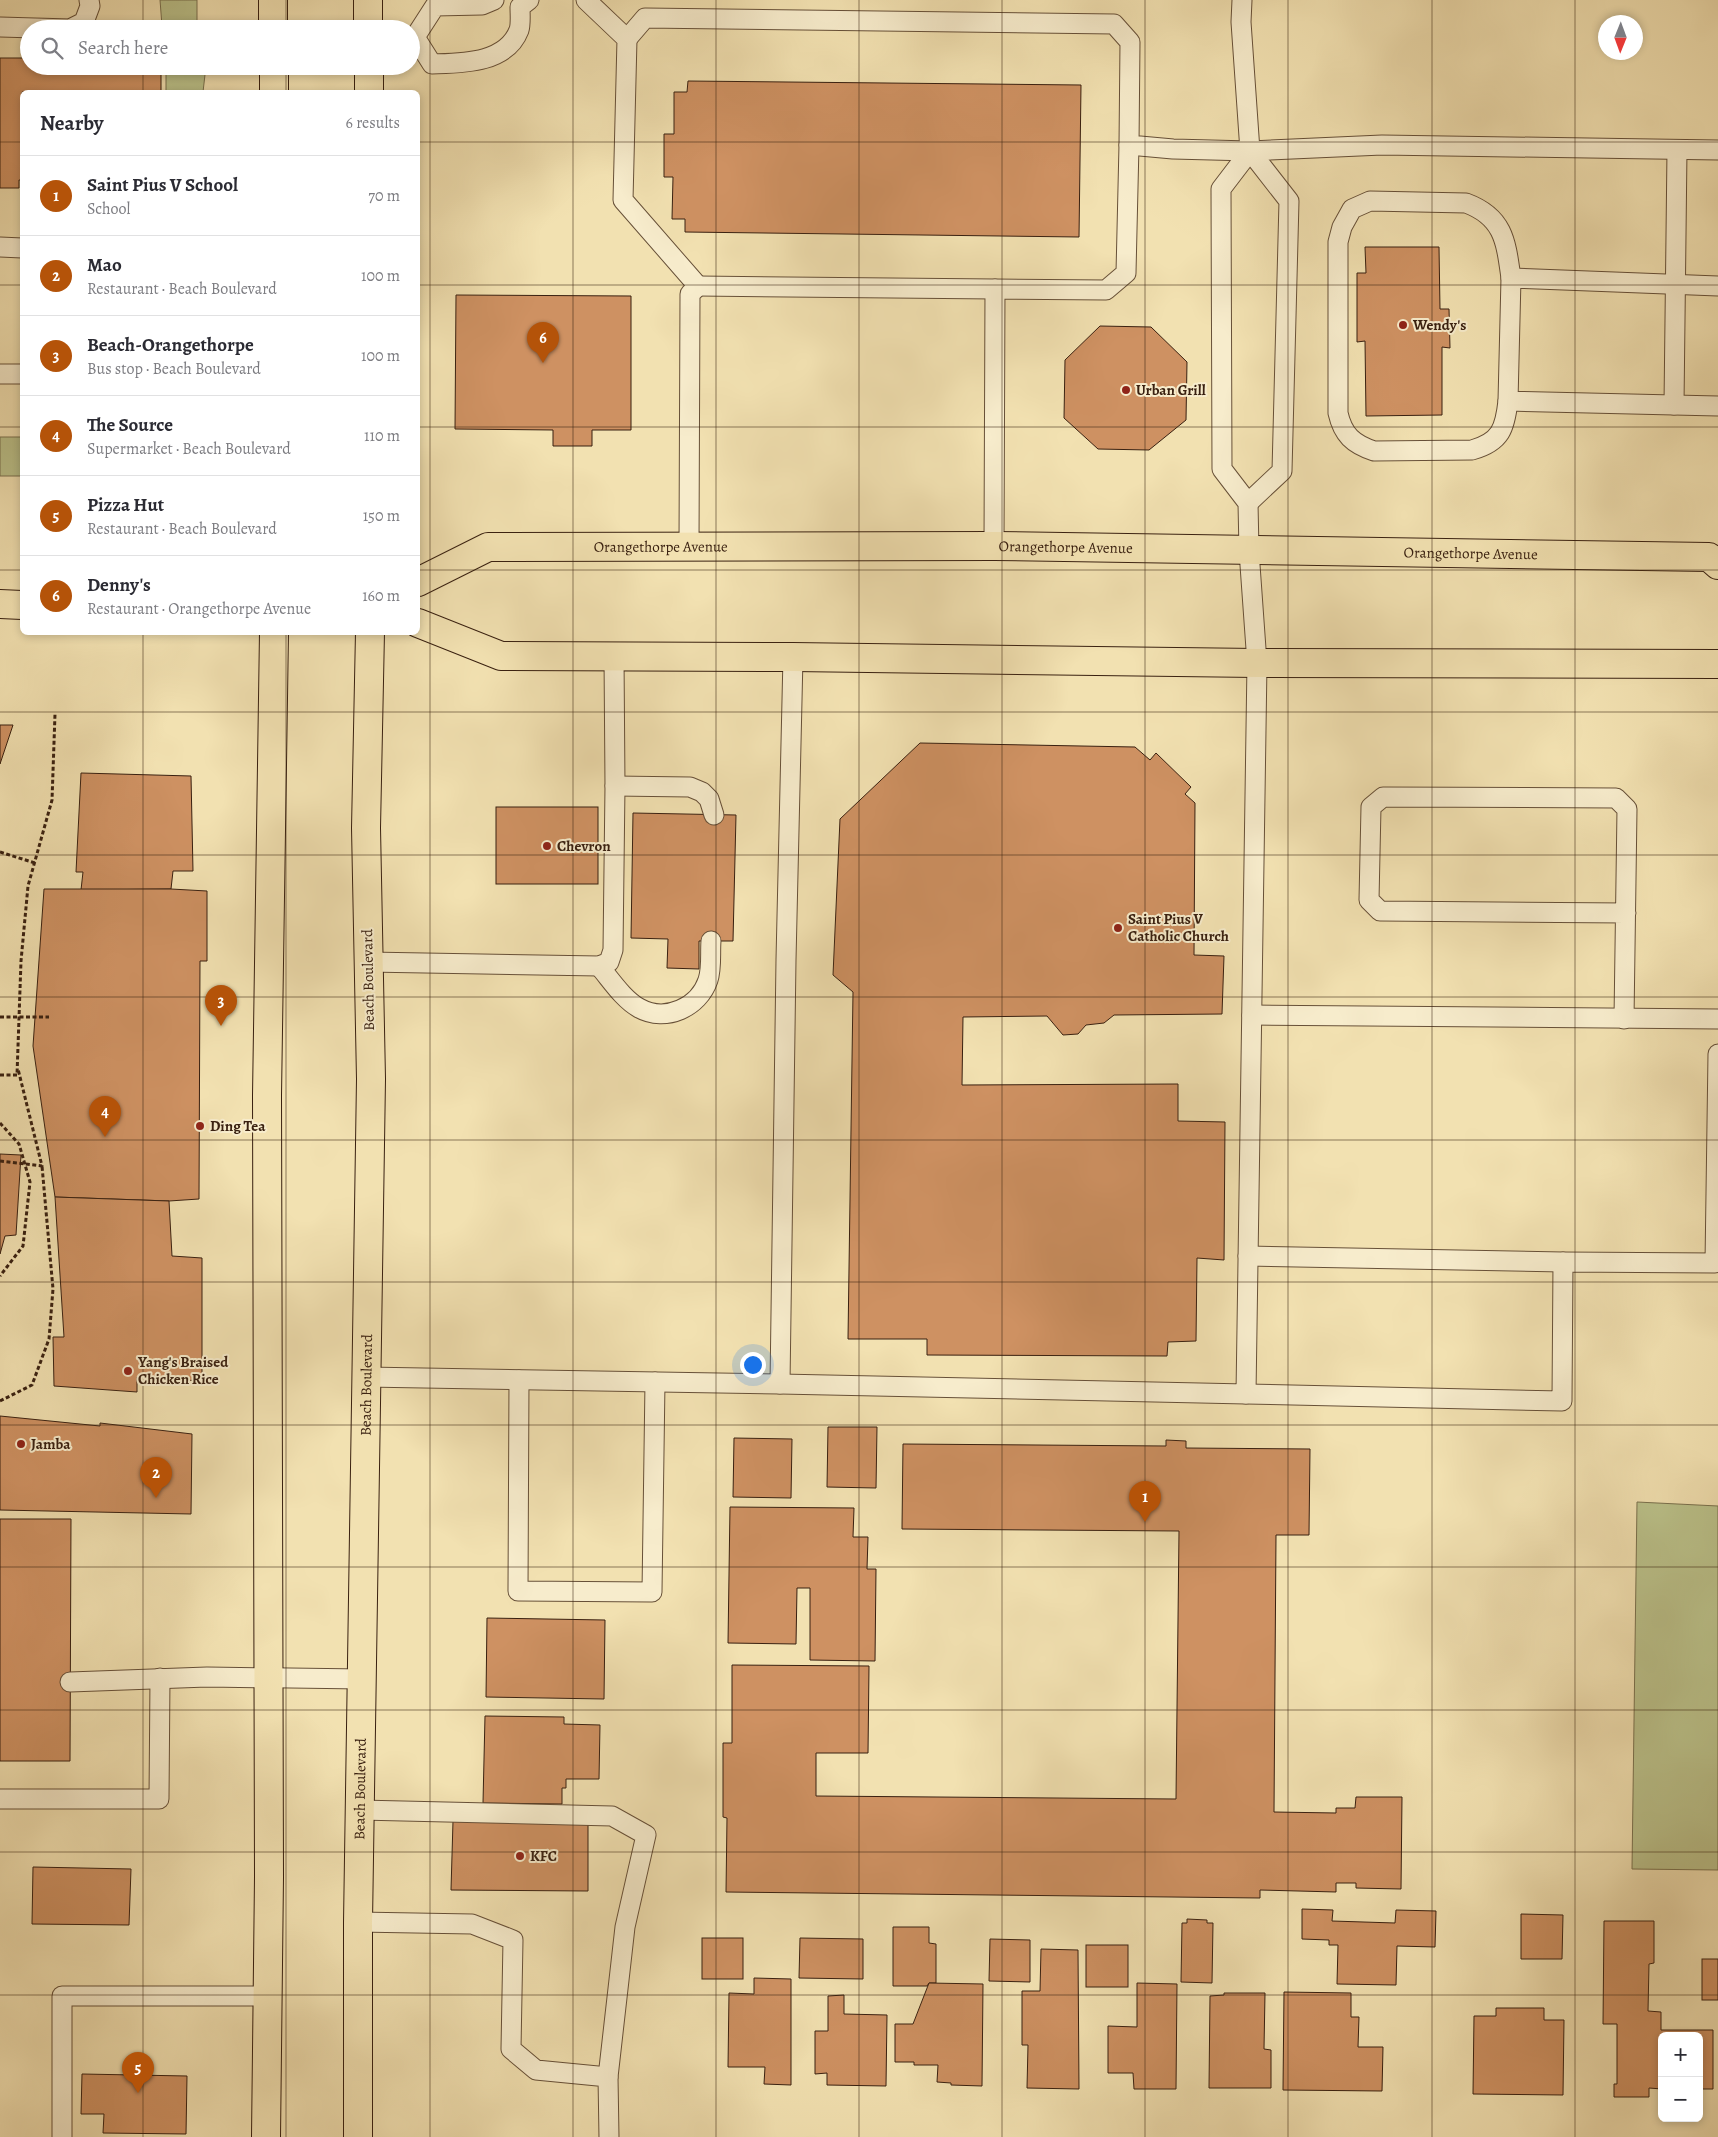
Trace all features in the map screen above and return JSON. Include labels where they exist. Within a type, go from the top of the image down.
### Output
[{"type":"main road","points":[[273,0],[274,20]]},
{"type":"main road","points":[[368,0],[368,20]]},
{"type":"main road","points":[[274,75],[274,90]]},
{"type":"main road","points":[[369,75],[369,90]]},
{"type":"main road","name":"Orangethorpe Avenue","points":[[420,581],[488,547],[994,546],[1709,557],[1718,565]]},
{"type":"main road","points":[[0,604],[20,604]]},
{"type":"main road","points":[[420,624],[501,656],[793,657],[1257,663],[1718,664]]},
{"type":"main road","points":[[266,2137],[268,1679],[267,1096],[274,635]]},
{"type":"main road","name":"Beach Boulevard","points":[[358,2137],[358,1922],[371,1079],[366,828],[370,635]]},
{"type":"lane","points":[[85,20],[90,6],[89,0]]},
{"type":"lane","points":[[420,27],[435,6],[482,5],[494,0]]},
{"type":"lane","points":[[420,47],[432,64],[482,60],[499,53],[509,44],[519,30],[524,4],[500,0]]},
{"type":"lane","points":[[586,0],[628,39]]},
{"type":"lane","points":[[1242,0],[1241,22],[1250,151],[1289,201],[1282,471],[1248,503]]},
{"type":"lane","points":[[689,546],[690,294],[698,286],[1106,290],[1126,273],[1130,42],[1114,24],[645,18],[628,39],[623,200],[698,286]]},
{"type":"lane","points":[[0,27],[20,27]]},
{"type":"lane","points":[[1129,145],[1173,149],[1250,151],[1382,145],[1718,150]]},
{"type":"lane","points":[[1674,405],[1677,285],[1677,150]]},
{"type":"lane","points":[[1246,1394],[1257,663],[1249,551],[1248,503],[1222,469],[1221,190],[1250,151]]},
{"type":"lane","points":[[1370,201],[1466,203],[1478,207],[1488,214],[1499,227],[1506,241],[1511,278],[1508,400],[1505,424],[1499,433],[1482,447],[1472,450],[1374,451],[1362,447],[1345,433],[1338,413],[1338,242],[1342,227],[1352,209],[1370,201]]},
{"type":"lane","points":[[0,248],[20,248]]},
{"type":"lane","points":[[1511,278],[1718,286]]},
{"type":"lane","points":[[994,546],[995,289]]},
{"type":"lane","points":[[0,374],[20,374]]},
{"type":"lane","points":[[1508,400],[1718,406]]},
{"type":"lane","points":[[368,962],[599,966],[609,962],[613,950],[614,656]]},
{"type":"lane","points":[[780,1384],[786,960],[793,657]]},
{"type":"lane","points":[[615,786],[690,787],[702,792],[709,799],[714,815]]},
{"type":"lane","points":[[1624,1018],[1626,914],[1627,809],[1616,798],[1383,797],[1371,807],[1369,900],[1380,911],[1626,914]]},
{"type":"lane","points":[[599,966],[628,1000],[639,1008],[653,1014],[667,1014],[681,1010],[694,1002],[703,991],[709,977],[710,941]]},
{"type":"lane","points":[[1252,1015],[1718,1020]]},
{"type":"lane","points":[[1248,1256],[1715,1263],[1718,1054]]},
{"type":"lane","points":[[366,1377],[1562,1401],[1563,1262]]},
{"type":"lane","points":[[519,1380],[518,1591],[652,1592],[656,1382]]},
{"type":"lane","points":[[0,1799],[159,1799],[160,1678]]},
{"type":"lane","points":[[70,1682],[160,1678],[362,1679]]},
{"type":"lane","points":[[360,1810],[612,1816],[646,1836],[625,1927],[608,2077],[608,2137]]},
{"type":"lane","points":[[358,1922],[472,1924],[513,1940],[511,2049],[536,2070],[608,2077]]},
{"type":"lane","points":[[62,2137],[62,1996],[267,1996]]},
{"type":"path","points":[[1,1075],[16,1075],[28,886],[36,863],[52,800],[55,714]]},
{"type":"path","points":[[0,852],[36,863]]},
{"type":"path","points":[[0,1017],[48,1017]]},
{"type":"path","points":[[0,1401],[32,1385],[49,1339],[53,1289],[42,1166],[17,1065]]},
{"type":"path","points":[[0,1123],[19,1144],[30,1182],[24,1246],[0,1276]]},
{"type":"path","points":[[0,1161],[42,1166]]},
{"type":"green space","points":[[160,0],[197,0],[197,20],[162,20]]},
{"type":"green space","points":[[166,75],[205,75],[203,90],[166,90]]},
{"type":"green space","points":[[0,437],[20,437],[20,476],[0,476]]},
{"type":"green space","points":[[1637,1502],[1718,1506],[1718,1870],[1632,1869]]},
{"type":"building","points":[[0,58],[20,58],[20,75],[161,75],[161,90],[20,90],[19,188],[0,188]]},
{"type":"building","points":[[688,81],[1081,85],[1079,237],[685,232],[685,219],[672,219],[673,177],[664,177],[664,134],[674,134],[674,92],[687,92]]},
{"type":"building","name":"Wendy's","points":[[1365,247],[1439,247],[1440,309],[1449,309],[1450,348],[1442,347],[1442,415],[1366,416],[1365,341],[1357,342],[1357,273],[1366,273]]},
{"type":"building","points":[[456,295],[631,296],[631,430],[592,430],[592,446],[553,446],[553,430],[455,429]]},
{"type":"building","name":"Urban Grill","points":[[1100,326],[1151,327],[1187,362],[1186,420],[1149,450],[1098,449],[1064,418],[1065,360]]},
{"type":"building","points":[[0,725],[13,725],[0,764]]},
{"type":"building","points":[[920,743],[1135,747],[1150,760],[1156,753],[1191,787],[1185,794],[1195,803],[1194,955],[1224,956],[1222,1014],[1114,1015],[1104,1023],[1086,1025],[1078,1034],[1063,1035],[1047,1016],[963,1017],[962,1085],[1178,1084],[1178,1121],[1225,1122],[1224,1260],[1197,1258],[1196,1341],[1168,1342],[1167,1356],[927,1355],[927,1339],[848,1339],[853,992],[833,975],[840,819]]},
{"type":"building","points":[[81,773],[191,776],[193,871],[173,871],[171,889],[81,890],[83,872],[76,872]]},
{"type":"building","name":"Chevron","points":[[496,807],[598,807],[598,884],[496,884]]},
{"type":"building","points":[[633,813],[736,815],[733,941],[699,941],[699,969],[667,968],[668,939],[631,938]]},
{"type":"building","points":[[44,889],[171,889],[207,891],[207,961],[200,961],[199,1199],[169,1201],[55,1197],[33,1046]]},
{"type":"building","points":[[0,1154],[21,1155],[16,1235],[5,1236],[0,1254]]},
{"type":"building","points":[[55,1197],[169,1201],[172,1256],[202,1258],[202,1381],[137,1377],[137,1392],[54,1386],[53,1337],[64,1337]]},
{"type":"building","points":[[0,1416],[100,1426],[100,1423],[192,1434],[191,1514],[0,1510]]},
{"type":"building","points":[[828,1427],[877,1427],[876,1488],[827,1487]]},
{"type":"building","points":[[734,1438],[792,1439],[791,1498],[733,1497]]},
{"type":"building","points":[[1166,1440],[1186,1441],[1186,1448],[1310,1449],[1309,1535],[1276,1535],[1274,1812],[1336,1813],[1336,1808],[1355,1808],[1356,1797],[1402,1797],[1401,1889],[1356,1888],[1356,1883],[1336,1883],[1336,1892],[1260,1890],[1260,1898],[726,1892],[727,1818],[723,1817],[723,1743],[732,1743],[732,1665],[869,1666],[868,1753],[816,1753],[816,1796],[1176,1799],[1179,1531],[902,1529],[903,1444],[1166,1446]]},
{"type":"building","points":[[730,1507],[854,1508],[853,1537],[868,1537],[867,1569],[876,1569],[875,1661],[810,1660],[810,1588],[797,1588],[796,1644],[728,1643]]},
{"type":"building","points":[[0,1519],[71,1519],[70,1761],[0,1761]]},
{"type":"building","points":[[487,1618],[605,1620],[604,1699],[486,1697]]},
{"type":"building","points":[[485,1716],[564,1717],[564,1724],[600,1725],[599,1779],[566,1779],[566,1788],[562,1788],[562,1804],[483,1803]]},
{"type":"building","name":"KFC","points":[[453,1821],[588,1823],[588,1891],[451,1890]]},
{"type":"building","points":[[33,1867],[131,1869],[129,1925],[32,1924]]},
{"type":"building","points":[[1302,1909],[1333,1910],[1332,1921],[1395,1923],[1396,1910],[1436,1911],[1435,1947],[1397,1946],[1396,1985],[1337,1984],[1338,1945],[1329,1945],[1329,1940],[1302,1939]]},
{"type":"building","points":[[1521,1914],[1563,1915],[1562,1959],[1521,1959]]},
{"type":"building","points":[[1187,1919],[1207,1920],[1207,1923],[1213,1923],[1212,1983],[1181,1982],[1182,1923],[1187,1923]]},
{"type":"building","points":[[1604,1921],[1654,1921],[1654,1963],[1649,1964],[1648,2011],[1661,2012],[1661,2030],[1713,2030],[1713,2089],[1703,2089],[1703,2032],[1658,2032],[1658,2089],[1649,2088],[1649,2097],[1614,2097],[1614,2084],[1617,2084],[1617,2024],[1603,2024]]},
{"type":"building","points":[[893,1927],[929,1927],[929,1943],[936,1944],[936,1983],[929,1983],[927,1986],[893,1986]]},
{"type":"building","points":[[702,1938],[743,1938],[743,1979],[702,1979]]},
{"type":"building","points":[[800,1938],[863,1939],[863,1979],[799,1978]]},
{"type":"building","points":[[990,1939],[1030,1940],[1030,1982],[989,1981]]},
{"type":"building","points":[[1086,1945],[1128,1945],[1128,1987],[1086,1987]]},
{"type":"building","points":[[1041,1949],[1078,1950],[1079,2089],[1027,2088],[1028,2045],[1022,2045],[1022,1991],[1040,1991]]},
{"type":"building","points":[[1702,1959],[1718,1959],[1718,2000],[1702,2000]]},
{"type":"building","points":[[754,1978],[791,1979],[791,2085],[764,2084],[765,2067],[728,2067],[729,1993],[754,1994]]},
{"type":"building","points":[[929,1983],[983,1984],[982,2086],[951,2085],[951,2083],[937,2082],[938,2065],[914,2065],[914,2062],[895,2062],[895,2024],[913,2024]]},
{"type":"building","points":[[1137,1983],[1177,1984],[1176,2089],[1134,2089],[1133,2073],[1108,2073],[1108,2026],[1137,2027]]},
{"type":"building","points":[[1284,1992],[1351,1993],[1351,2017],[1359,2017],[1358,2047],[1383,2047],[1382,2091],[1283,2090]]},
{"type":"building","points":[[1224,1993],[1265,1993],[1264,2049],[1271,2050],[1271,2088],[1209,2088],[1210,1996],[1224,1995]]},
{"type":"building","points":[[844,1995],[844,2014],[887,2015],[886,2086],[827,2085],[827,2073],[815,2074],[815,2031],[828,2031],[828,1996]]},
{"type":"building","points":[[1496,2008],[1544,2008],[1544,2020],[1564,2020],[1563,2095],[1473,2094],[1474,2016],[1496,2016]]},
{"type":"building","points":[[82,2074],[187,2076],[186,2134],[103,2133],[104,2114],[81,2114]]},
{"type":"place","name":"Wendy's","points":[[1403,325]]},
{"type":"place","name":"Denny's","points":[[543,363]]},
{"type":"place","name":"Urban Grill","points":[[1126,390]]},
{"type":"place","name":"Chevron","points":[[547,846]]},
{"type":"place","name":"Saint Pius V Catholic Church","points":[[1118,928]]},
{"type":"place","name":"Beach-Orangethorpe","points":[[221,1026]]},
{"type":"place","name":"Ding Tea","points":[[200,1126]]},
{"type":"place","name":"The Source","points":[[105,1137]]},
{"type":"place","name":"Yang's Braised Chicken Rice","points":[[128,1371]]},
{"type":"place","name":"Jamba","points":[[21,1444]]},
{"type":"place","name":"Mao","points":[[156,1498]]},
{"type":"place","name":"Saint Pius V School","points":[[1145,1522]]},
{"type":"place","name":"KFC","points":[[520,1856]]},
{"type":"place","name":"Pizza Hut","points":[[138,2093]]}]
